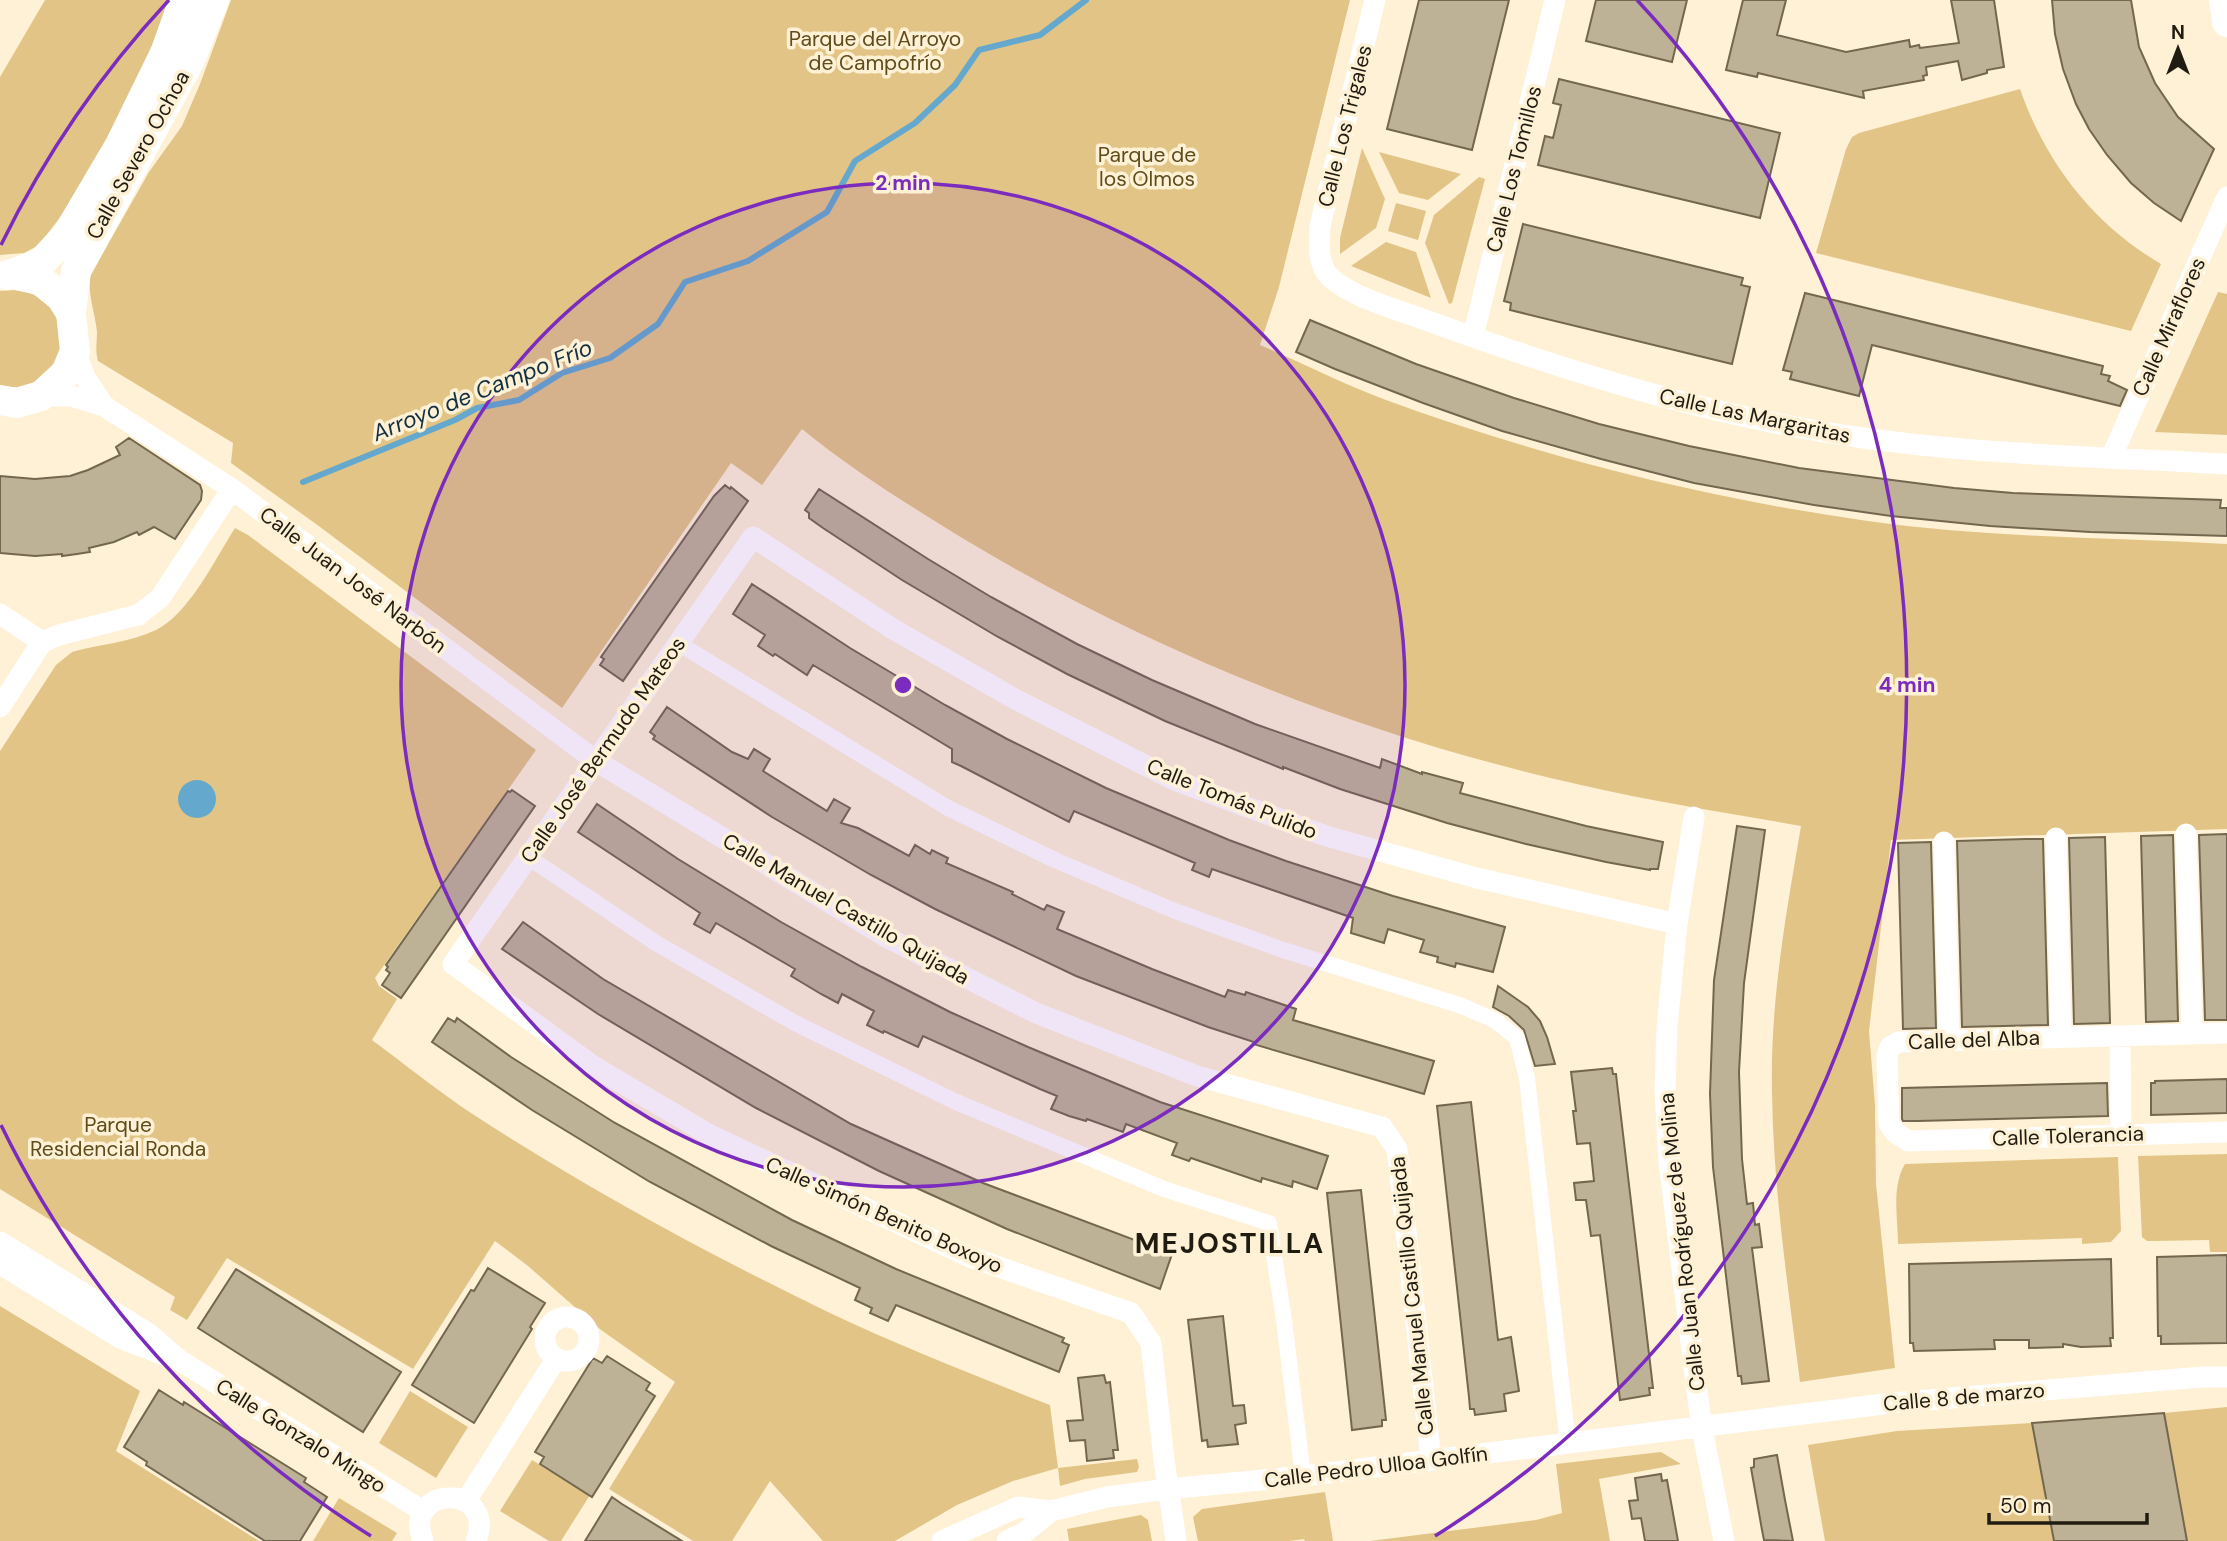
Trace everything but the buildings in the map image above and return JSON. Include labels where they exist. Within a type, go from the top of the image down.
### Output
[{"type":"main road","name":"Calle Severo Ochoa","points":[[6,275],[41,263],[67,235],[120,145],[166,51],[184,0]]},
{"type":"main road","name":"Calle Severo Ochoa","points":[[75,351],[71,313],[76,271],[190,60],[214,0]]},
{"type":"main road","points":[[2224,0],[2227,22]]},
{"type":"main road","points":[[6,275],[40,280],[61,296],[71,313]]},
{"type":"main road","points":[[15,403],[66,373],[75,351]]},
{"type":"street","name":"Calle Los Trigales","points":[[1319,253],[1320,226],[1376,0]]},
{"type":"street","name":"Calle Los Tomillos","points":[[1473,337],[1555,0]]},
{"type":"street","name":"Calle Miraflores","points":[[2111,458],[2227,197]]},
{"type":"street","name":"Calle Las Margaritas","points":[[1319,253],[1329,276],[1360,295],[1473,337],[1658,396],[1755,418],[1875,439],[1977,450],[2227,464]]},
{"type":"street","name":"Calle Juan José Narbón","points":[[75,351],[85,377],[104,406]]},
{"type":"street","name":"Calle Juan José Narbón","points":[[15,403],[71,396],[104,406],[232,489],[596,761]]},
{"type":"street","points":[[0,707],[42,642],[59,635],[138,615],[160,598],[232,489]]},
{"type":"street","name":"Calle José Bermudo Mateos","points":[[453,964],[753,537]]},
{"type":"street","name":"Calle Tomás Pulido","points":[[753,537],[893,629],[1013,698],[1174,780],[1326,836],[1477,878],[1677,924]]},
{"type":"street","points":[[0,614],[42,642]]},
{"type":"street","points":[[678,643],[948,808],[1055,860],[1175,911],[1280,949],[1462,1006],[1496,1021],[1517,1038],[1527,1078],[1568,1444]]},
{"type":"street","name":"Calle Manuel Castillo Quijada","points":[[596,761],[888,938],[1036,1013],[1196,1076],[1382,1127],[1397,1149],[1431,1460]]},
{"type":"street","name":"Calle Juan Rodríguez de Molina","points":[[1694,817],[1677,924],[1667,1027],[1666,1102],[1669,1162],[1702,1427],[1724,1541]]},
{"type":"street","points":[[2186,834],[2192,1034]]},
{"type":"street","points":[[2056,838],[2061,1037]]},
{"type":"street","points":[[1944,842],[1949,1041]]},
{"type":"street","points":[[528,857],[656,943],[795,1023],[954,1101],[1164,1189],[1269,1223],[1303,1476]]},
{"type":"street","name":"Calle Simón Benito Boxoyo","points":[[453,964],[593,1066],[710,1135],[970,1257],[1131,1313],[1151,1343],[1176,1541]]},
{"type":"street","name":"Calle del Alba","points":[[1908,1141],[1889,1124],[1887,1056],[1890,1047],[1899,1042],[2227,1033]]},
{"type":"street","points":[[2120,1036],[2121,1135]]},
{"type":"street","name":"Calle Tolerancia","points":[[1908,1141],[2227,1132]]},
{"type":"street","name":"Calle Gonzalo Mingo","points":[[0,1242],[148,1333],[179,1360],[423,1511]]},
{"type":"street","name":"Calle Gonzalo Mingo","points":[[0,1264],[121,1339],[179,1360]]},
{"type":"street","points":[[466,1502],[556,1359]]},
{"type":"street","name":"Calle 8 de marzo","points":[[1702,1427],[1892,1403],[2227,1377]]},
{"type":"street","name":"Calle Pedro Ulloa Golfín","points":[[942,1541],[1018,1507],[1051,1511],[1107,1497],[1168,1489],[1303,1476],[1702,1427]]},
{"type":"street","points":[[422,1541],[419,1520],[423,1511],[430,1503],[448,1497],[457,1497],[472,1507],[481,1535]]},
{"type":"street","name":"Calle Pedro Ulloa Golfín","points":[[1007,1541],[1025,1532],[1051,1511]]},
{"type":"green space","points":[[45,0],[169,0],[144,67],[99,156],[61,216],[39,245],[24,253],[0,255],[0,77]]},
{"type":"green space","points":[[231,0],[1350,0],[1279,287],[1260,345],[1370,394],[1445,421],[1564,457],[1685,488],[1807,512],[1913,527],[2227,544],[2227,829],[1891,840],[1869,1031],[1875,1105],[1876,1184],[1895,1368],[1800,1382],[1778,1200],[1772,1058],[1780,958],[1801,826],[1636,797],[1498,765],[1415,741],[1253,683],[1096,612],[1020,571],[890,493],[802,429],[762,485],[731,463],[562,708],[231,463],[233,443],[98,361],[90,276],[149,172],[182,126]]},
{"type":"green space","points":[[2020,89],[2043,142],[2075,189],[2093,211],[2114,230],[2161,264],[2131,331],[1816,253],[1846,149],[1852,137]]},
{"type":"green space","points":[[1362,148],[1385,199],[1376,228],[1340,254],[1340,238]]},
{"type":"green space","points":[[1379,152],[1461,174],[1428,200],[1399,193]]},
{"type":"green space","points":[[1479,177],[1485,179],[1452,303],[1449,304],[1425,243],[1434,215]]},
{"type":"green space","points":[[1396,203],[1426,211],[1418,240],[1388,231]]},
{"type":"green space","points":[[1386,242],[1416,252],[1431,298],[1351,266]]},
{"type":"green space","points":[[16,290],[32,294],[48,305],[58,320],[62,336],[59,352],[51,368],[39,380],[21,387],[0,387],[0,291]]},
{"type":"green space","points":[[2218,292],[2227,294],[2227,435],[2155,432]]},
{"type":"green space","name":"Parque Residencial Ronda","points":[[235,528],[536,750],[375,978],[379,986],[397,999],[372,1040],[461,1106],[517,1142],[694,1244],[857,1326],[1050,1405],[1058,1468],[1013,1481],[957,1505],[895,1541],[823,1541],[770,1481],[732,1541],[693,1541],[609,1489],[675,1382],[601,1330],[495,1241],[413,1369],[227,1258],[187,1320],[170,1310],[175,1297],[0,1189],[0,751],[56,665],[72,652],[135,638],[168,622],[200,585]]},
{"type":"green space","points":[[2227,1154],[2227,1252],[2210,1252],[2209,1240],[2147,1241],[2142,1237],[2138,1156]]},
{"type":"green space","points":[[2118,1157],[2121,1231],[2111,1242],[2082,1244],[2082,1238],[1898,1244],[1897,1193],[1905,1164]]},
{"type":"green space","points":[[0,1306],[140,1391],[116,1451],[259,1541],[0,1541]]},
{"type":"green space","points":[[410,1391],[468,1427],[436,1478],[379,1443]]},
{"type":"green space","points":[[2227,1407],[2227,1541],[2187,1541],[2164,1413]]},
{"type":"green space","points":[[2032,1423],[2054,1541],[1825,1541],[1808,1445],[1897,1431]]},
{"type":"green space","points":[[1661,1452],[1681,1464],[1599,1479],[1610,1541],[1370,1541],[1536,1520],[1562,1513],[1556,1464]]},
{"type":"green space","points":[[1137,1459],[1139,1467],[1137,1472],[1085,1479],[1060,1486],[1058,1468]]},
{"type":"green space","points":[[532,1460],[590,1495],[561,1541],[549,1541],[500,1511]]},
{"type":"green space","points":[[1325,1492],[1333,1541],[1198,1541],[1193,1517],[1202,1509]]},
{"type":"green space","points":[[339,1498],[397,1533],[392,1541],[313,1541]]},
{"type":"green space","points":[[1141,1515],[1148,1520],[1152,1541],[1069,1541],[1067,1529]]},
{"type":"water","points":[[197,780],[210,786],[216,799],[210,812],[197,818],[184,812],[178,799],[184,786]]},
{"type":"waterway","name":"Arroyo de Campo Frío","points":[[303,482],[455,420],[477,408],[519,400],[562,373],[610,358],[658,324],[685,282],[748,261],[827,212],[855,161],[915,123],[955,85],[979,50],[1040,35],[1086,0]]},
{"type":"district","name":"MEJOSTILLA","points":[[1230,1243]]},
{"type":"park label","name":"Parque del Arroyo de Campofrío","points":[[875,51]]},
{"type":"park label","name":"Parque de los Olmos","points":[[1147,167]]}]
